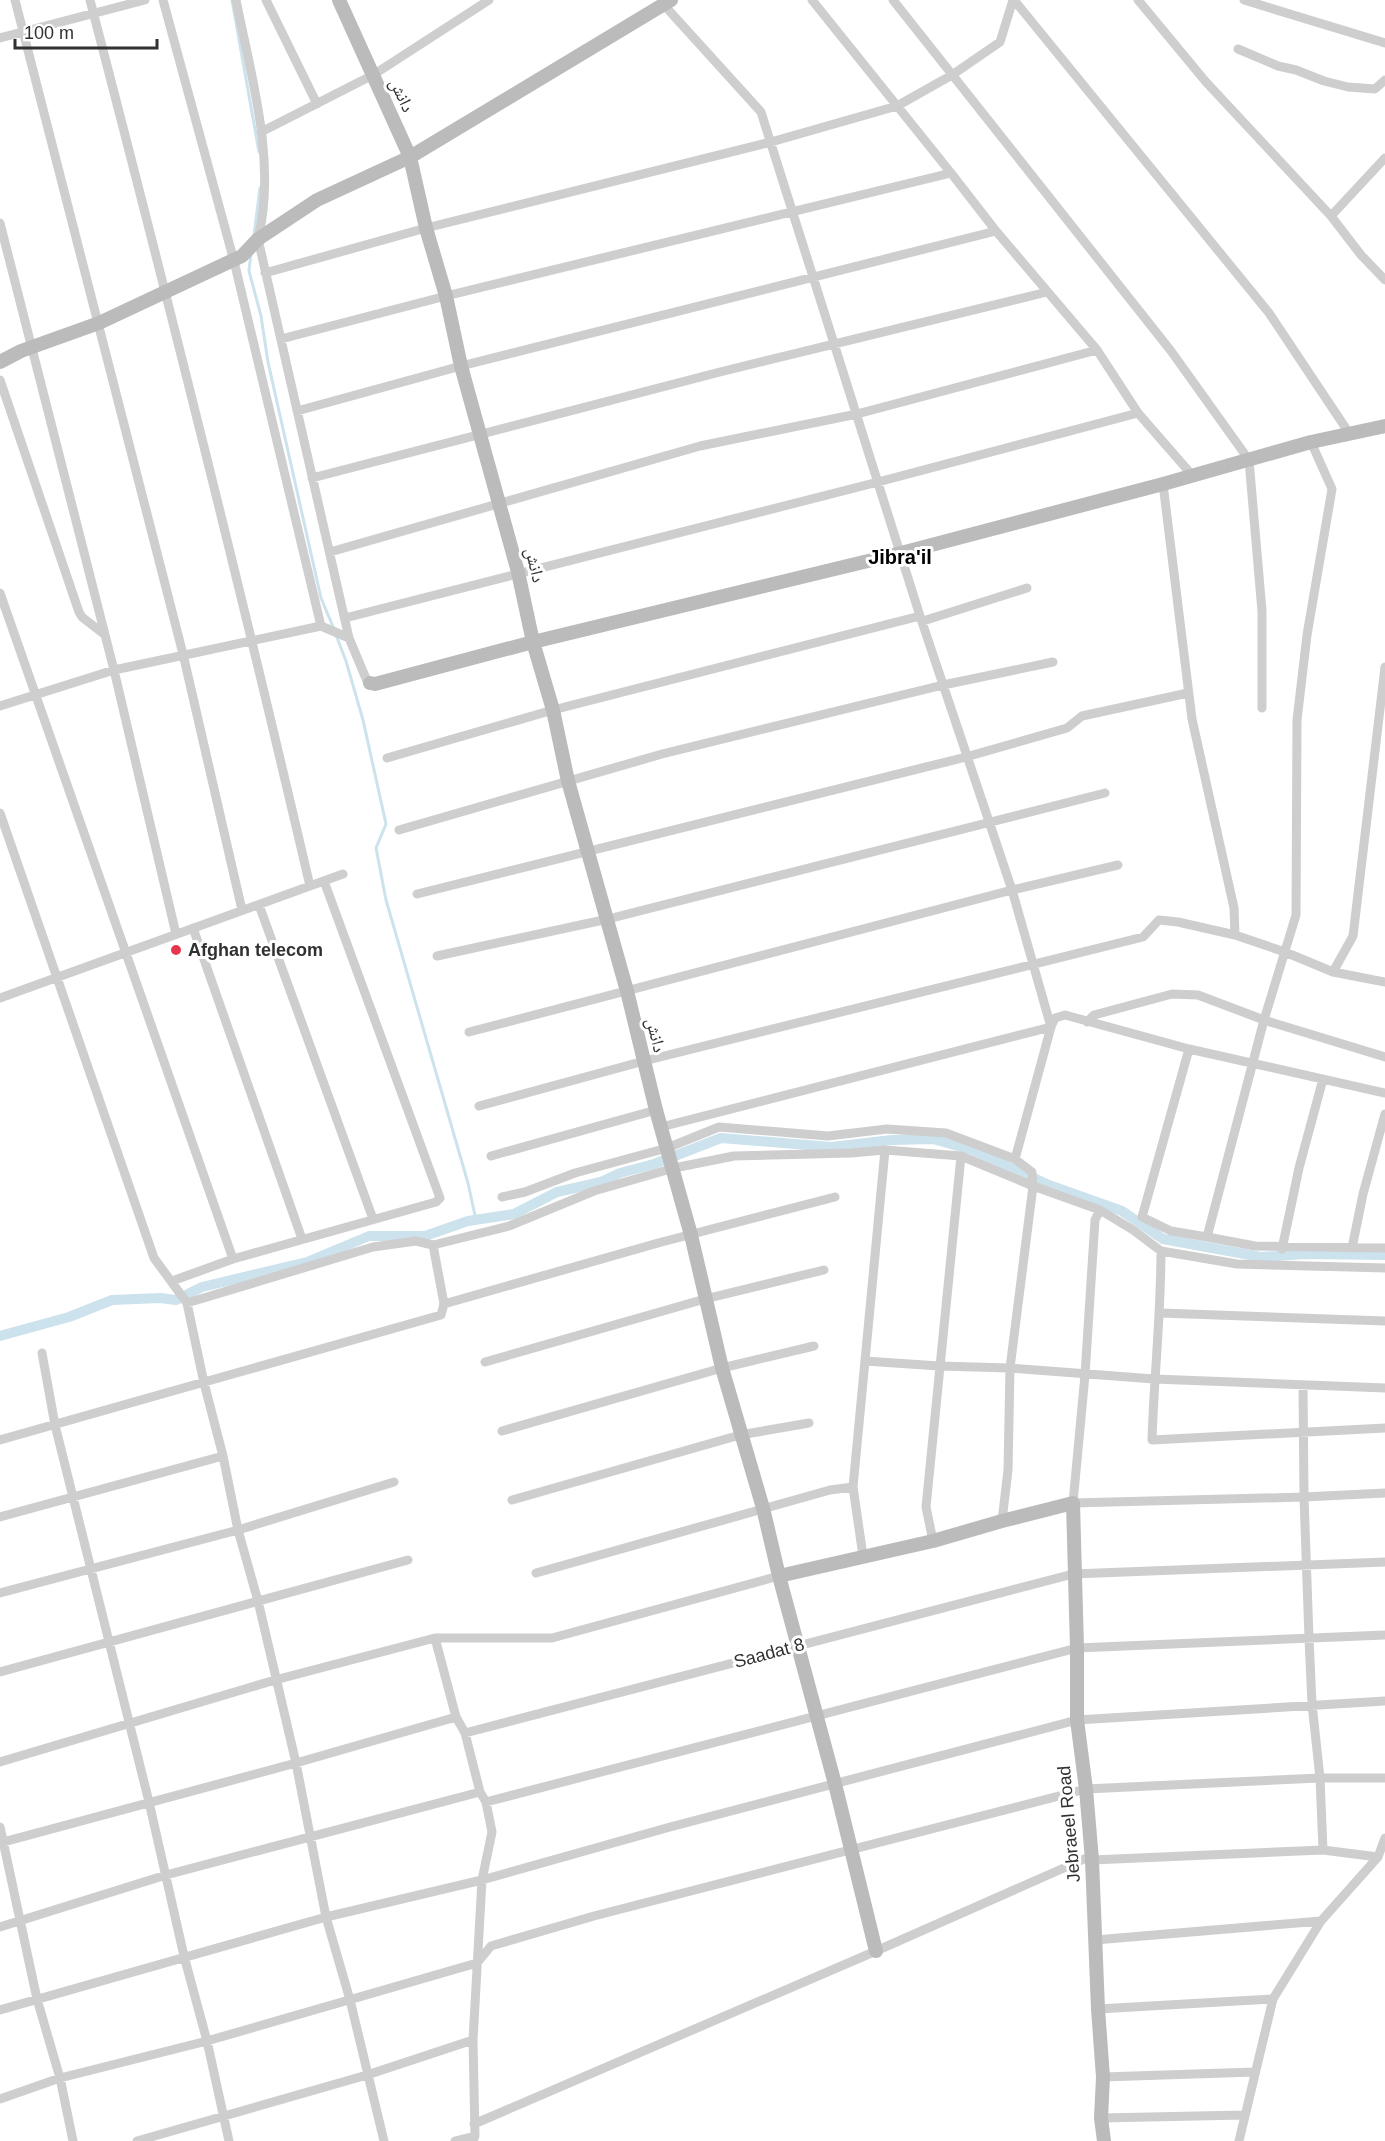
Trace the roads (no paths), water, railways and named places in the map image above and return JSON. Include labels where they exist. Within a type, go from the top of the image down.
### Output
[{"type":"main road","name":"دانش","points":[[339,0],[410,157],[426,228],[446,296],[461,366],[501,504],[533,642],[553,710],[568,781],[608,919],[656,1110],[674,1168],[722,1368],[763,1508],[778,1576],[836,1784],[876,1951]]},
{"type":"main road","points":[[0,362],[32,347],[99,323],[238,258],[258,239],[317,200],[410,157],[668,2]]},
{"type":"main road","points":[[370,684],[901,553],[1163,484],[1311,442],[1385,426]]},
{"type":"main road","points":[[778,1576],[933,1541],[1073,1503]]},
{"type":"main road","name":"Jebraeel Road","points":[[1073,1503],[1077,1720],[1086,1789],[1091,1858],[1103,2077],[1101,2118],[1104,2141]]},
{"type":"street","points":[[15,0],[183,654],[242,910]]},
{"type":"street","points":[[90,0],[253,640],[310,886]]},
{"type":"street","points":[[0,38],[145,0]]},
{"type":"street","points":[[164,0],[238,258],[321,626]]},
{"type":"street","points":[[236,0],[261,132],[266,177],[264,215],[258,239],[349,638],[370,684]]},
{"type":"street","points":[[266,0],[316,104]]},
{"type":"street","points":[[261,132],[373,75],[489,0]]},
{"type":"street","points":[[812,0],[996,231],[1097,350],[1138,413],[1192,475]]},
{"type":"street","points":[[893,0],[1171,351],[1249,460],[1262,611],[1262,708]]},
{"type":"street","points":[[266,273],[426,228],[771,142],[897,106],[952,75],[1000,42],[1013,0]]},
{"type":"street","points":[[1013,0],[1269,313],[1349,433]]},
{"type":"street","points":[[1138,0],[1206,82],[1331,216],[1361,255],[1384,277]]},
{"type":"street","points":[[1244,0],[1385,43]]},
{"type":"street","points":[[668,2],[761,112],[966,757],[1012,890],[1051,1027]]},
{"type":"street","points":[[1238,49],[1278,66],[1348,87],[1375,89],[1385,80]]},
{"type":"street","points":[[1331,216],[1385,158]]},
{"type":"street","points":[[281,339],[446,296],[951,173]]},
{"type":"street","points":[[0,223],[114,670],[176,934]]},
{"type":"street","points":[[297,411],[461,366],[996,231]]},
{"type":"street","points":[[312,478],[834,344],[1047,292]]},
{"type":"street","points":[[330,552],[700,446],[857,414],[1097,350]]},
{"type":"street","points":[[0,380],[79,612],[105,635]]},
{"type":"street","points":[[345,618],[1138,413]]},
{"type":"street","points":[[1207,1237],[1264,1020],[1296,915],[1297,720],[1307,636],[1332,489],[1311,442]]},
{"type":"street","points":[[1163,484],[1188,693],[1234,908],[1234,935]]},
{"type":"street","points":[[387,758],[553,710],[922,619],[1027,588]]},
{"type":"street","points":[[0,593],[233,1259]]},
{"type":"street","points":[[0,706],[114,670],[321,626],[349,638]]},
{"type":"street","points":[[399,830],[662,754],[943,685],[1053,662]]},
{"type":"street","points":[[1333,972],[1353,936],[1385,667]]},
{"type":"street","points":[[417,894],[966,757],[1067,728],[1082,716],[1188,693]]},
{"type":"street","points":[[436,957],[608,919],[1105,794]]},
{"type":"street","points":[[0,813],[154,1258],[187,1302],[238,1530],[258,1601],[296,1763],[326,1917],[350,2000],[384,2141]]},
{"type":"street","points":[[469,1032],[1012,890],[1118,865]]},
{"type":"street","points":[[0,998],[343,874]]},
{"type":"street","points":[[172,1281],[233,1259],[436,1202],[440,1195],[324,881]]},
{"type":"street","points":[[259,904],[373,1219]]},
{"type":"street","points":[[479,1106],[644,1061],[1143,937],[1159,920],[1234,935],[1285,952],[1333,972],[1385,982]]},
{"type":"street","points":[[193,928],[302,1239]]},
{"type":"street","points":[[1087,1022],[1094,1015],[1172,994],[1198,995],[1264,1020],[1385,1058]]},
{"type":"street","points":[[1015,1159],[1051,1027],[1055,1018],[1065,1015],[1189,1049],[1385,1093]]},
{"type":"street","points":[[661,1127],[1051,1027]]},
{"type":"street","points":[[1189,1049],[1142,1217],[1171,1231],[1255,1246],[1385,1248]]},
{"type":"street","points":[[1283,1247],[1299,1168],[1323,1079]]},
{"type":"street","points":[[491,1156],[656,1110]]},
{"type":"street","points":[[1352,1248],[1363,1194],[1385,1114]]},
{"type":"street","points":[[502,1197],[525,1192],[575,1173],[667,1148],[719,1127],[828,1136],[887,1129],[946,1133],[1015,1159],[1032,1172],[1033,1186],[1010,1368],[1008,1470],[1002,1521]]},
{"type":"street","points":[[187,1302],[373,1247],[416,1241],[434,1245],[509,1226],[594,1191],[674,1168],[734,1156],[885,1150],[961,1156],[1033,1186],[1100,1210],[1133,1230],[1161,1251],[1237,1264],[1385,1268]]},
{"type":"street","points":[[863,1556],[853,1487],[885,1150]]},
{"type":"street","points":[[933,1541],[926,1507],[961,1156]]},
{"type":"street","points":[[444,1304],[835,1197]]},
{"type":"street","points":[[1100,1210],[1095,1220],[1085,1375],[1073,1503],[1385,1493]]},
{"type":"street","points":[[0,1440],[441,1315],[444,1304],[434,1245]]},
{"type":"street","points":[[1161,1251],[1161,1313],[1154,1380],[1152,1440],[1385,1428]]},
{"type":"street","points":[[485,1362],[705,1299],[824,1270]]},
{"type":"street","points":[[1161,1313],[1385,1321]]},
{"type":"street","points":[[502,1431],[722,1368],[814,1346]]},
{"type":"street","points":[[42,1353],[55,1425],[150,1802],[184,1956],[207,2041],[229,2141]]},
{"type":"street","points":[[865,1361],[1010,1368],[1154,1380],[1385,1388]]},
{"type":"street","points":[[1303,1386],[1309,1638],[1323,1850]]},
{"type":"street","points":[[512,1500],[740,1435],[809,1423]]},
{"type":"street","points":[[0,1517],[223,1455]]},
{"type":"street","points":[[0,1593],[238,1530],[394,1482]]},
{"type":"street","points":[[536,1573],[763,1508],[830,1490],[853,1487]]},
{"type":"street","points":[[0,1672],[408,1560]]},
{"type":"street","name":"Saadat 8","points":[[465,1733],[1073,1574],[1385,1562]]},
{"type":"street","points":[[0,1762],[275,1680],[435,1638],[552,1638],[778,1576]]},
{"type":"street","points":[[486,1802],[1077,1648],[1385,1635]]},
{"type":"street","points":[[435,1638],[456,1717],[465,1733],[480,1792],[486,1802],[492,1832],[482,1880],[477,1963],[473,2040],[474,2139],[455,2141]]},
{"type":"street","points":[[0,2010],[326,1917],[482,1880],[1077,1720],[1385,1701]]},
{"type":"street","points":[[2,1842],[296,1763],[456,1717]]},
{"type":"street","points":[[0,2098],[60,2078],[207,2041],[477,1963],[491,1946],[594,1916],[1086,1789],[1320,1778],[1385,1778]]},
{"type":"street","points":[[0,1927],[166,1875],[480,1792]]},
{"type":"street","points":[[0,1827],[37,1999],[60,2078],[73,2141]]},
{"type":"street","points":[[1239,2141],[1273,1999],[1321,1921],[1378,1857],[1385,1838]]},
{"type":"street","points":[[474,2124],[1091,1858],[1323,1850],[1378,1857]]},
{"type":"street","points":[[1095,1940],[1321,1921]]},
{"type":"street","points":[[1098,2010],[1273,1999]]},
{"type":"street","points":[[137,2141],[367,2075],[473,2040]]},
{"type":"street","points":[[1103,2077],[1256,2072]]},
{"type":"street","points":[[1101,2118],[1245,2115]]},
{"type":"waterway","points":[[232,0],[259,152]]},
{"type":"waterway","points":[[254,235],[260,188]]},
{"type":"waterway","points":[[251,253],[249,271],[261,316],[268,362],[321,598],[334,629]]},
{"type":"waterway","points":[[336,635],[363,720],[386,824],[376,848],[386,900],[468,1183],[476,1220]]},
{"type":"waterway","points":[[0,1336],[69,1317],[112,1300],[160,1298],[176,1300],[202,1287],[307,1262],[369,1236],[425,1236],[468,1221],[514,1214],[557,1192],[601,1182],[620,1173],[654,1164],[721,1138],[831,1147],[892,1140],[933,1139],[972,1150],[1049,1185],[1122,1211],[1163,1239],[1261,1257],[1306,1254],[1385,1255]]},
{"type":"place","name":"Afghan telecom","points":[[176,950]]},
{"type":"district","name":"Jibra'il","points":[[900,557]]}]
